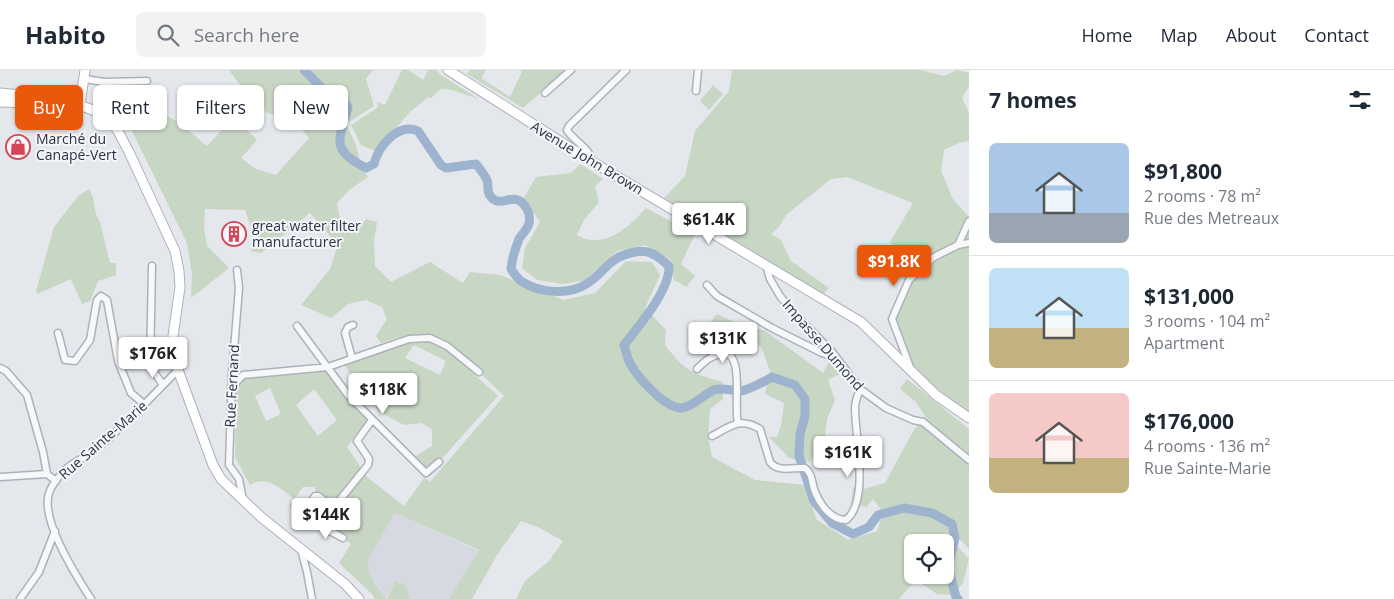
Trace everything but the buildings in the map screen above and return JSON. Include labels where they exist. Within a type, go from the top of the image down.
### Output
[{"type":"street","name":"Avenue John Brown","points":[[448,70],[591,161],[861,322],[936,395],[969,418]]},
{"type":"street","points":[[545,93],[570,70]]},
{"type":"street","points":[[591,161],[591,156],[586,149],[567,130],[625,70]]},
{"type":"street","points":[[696,91],[698,70]]},
{"type":"street","points":[[85,75],[104,82],[147,80]]},
{"type":"street","points":[[0,93],[15,94]]},
{"type":"street","points":[[0,102],[15,102]]},
{"type":"street","points":[[83,106],[103,114],[112,122],[129,152],[175,251],[180,271],[180,287],[173,348],[178,370],[213,465],[221,479],[242,500],[346,584],[359,599]]},
{"type":"street","points":[[958,245],[969,221]]},
{"type":"street","points":[[911,371],[892,319],[909,280],[915,271],[934,258],[958,245],[969,242]]},
{"type":"street","name":"Impasse Dumond","points":[[766,265],[770,279],[780,296],[833,354],[860,389],[886,408],[913,420],[923,422],[969,460]]},
{"type":"street","points":[[152,266],[150,366],[163,385]]},
{"type":"street","name":"Rue Fernand","points":[[237,270],[239,288],[231,388],[229,465],[239,479],[242,500]]},
{"type":"street","points":[[707,285],[717,296],[772,328],[822,353],[833,354]]},
{"type":"street","points":[[58,333],[65,360],[75,361],[90,340],[97,300],[102,296],[105,298],[107,300],[118,361],[132,394],[144,404]]},
{"type":"street","points":[[352,358],[345,333],[348,327],[353,324]]},
{"type":"street","points":[[297,326],[348,395],[426,473],[439,462]]},
{"type":"street","points":[[231,388],[243,375],[328,367],[409,338],[430,338],[447,346],[479,372]]},
{"type":"street","points":[[697,369],[709,358],[719,354],[729,354],[732,357],[737,369],[738,422]]},
{"type":"street","points":[[0,368],[6,371],[27,395],[43,452],[47,474]]},
{"type":"street","name":"Rue Sainte-Marie","points":[[91,599],[69,564],[55,531],[48,509],[48,496],[56,481],[66,469],[94,451],[178,370]]},
{"type":"street","points":[[712,436],[738,422],[749,424],[760,430],[770,462],[774,467],[778,469],[802,468],[811,475],[815,494],[825,509],[840,520],[846,520],[850,517],[859,495],[855,407],[860,389]]},
{"type":"street","points":[[321,523],[368,466],[369,459],[357,441],[372,420]]},
{"type":"street","points":[[0,477],[47,474],[56,481]]},
{"type":"street","points":[[310,503],[315,496],[318,496],[333,507]]},
{"type":"street","points":[[295,506],[321,523],[328,530],[344,538]]},
{"type":"street","points":[[20,599],[39,572],[55,531]]},
{"type":"street","points":[[301,549],[312,599]]},
{"type":"shaded area","points":[[395,513],[479,551],[449,599],[410,599],[406,586],[395,581],[386,599],[371,576],[367,568],[368,560]]},
{"type":"green space","points":[[229,70],[373,70],[366,79],[374,106],[348,123],[348,85],[274,85],[274,115],[265,112],[264,85],[240,85]]},
{"type":"green space","points":[[402,70],[408,70],[423,80],[428,70],[436,70],[479,99],[452,90],[441,89],[410,112],[376,151],[361,145],[351,125],[378,107],[377,102],[385,105]]},
{"type":"green space","points":[[470,70],[486,70],[481,78],[510,97],[522,72],[520,70],[567,70],[523,108],[467,74]]},
{"type":"green space","points":[[732,70],[920,70],[944,76],[957,70],[969,73],[969,86],[962,98],[969,113],[969,141],[961,142],[944,150],[941,171],[953,199],[969,217],[969,239],[961,241],[917,269],[890,242],[913,203],[847,177],[831,179],[786,215],[779,227],[771,234],[781,240],[791,261],[829,288],[823,294],[664,198],[685,176],[695,131],[729,91]]},
{"type":"green space","points":[[713,85],[723,94],[709,110],[700,101]]},
{"type":"green space","points":[[167,116],[177,122],[177,130],[188,130],[207,146],[222,130],[247,130],[257,140],[241,158],[256,169],[276,175],[309,138],[302,130],[348,130],[348,128],[356,145],[362,169],[368,177],[349,190],[337,203],[340,219],[358,231],[366,219],[377,222],[374,240],[375,266],[391,282],[430,262],[463,283],[470,272],[500,275],[564,300],[595,293],[626,261],[652,262],[660,275],[645,308],[666,330],[665,345],[678,361],[690,370],[723,382],[723,399],[710,409],[708,436],[712,457],[755,480],[806,485],[816,519],[848,540],[877,531],[882,517],[905,510],[931,516],[949,526],[951,534],[904,534],[904,584],[912,584],[899,599],[516,599],[525,581],[549,561],[563,541],[538,527],[521,521],[497,555],[472,599],[449,599],[479,550],[395,513],[368,560],[371,576],[386,599],[375,599],[339,563],[351,544],[318,516],[315,487],[303,487],[294,499],[279,487],[268,482],[256,482],[250,485],[235,457],[236,385],[245,374],[262,369],[281,372],[326,371],[368,419],[347,447],[367,477],[404,506],[424,478],[430,482],[504,396],[467,360],[445,343],[435,338],[426,335],[408,335],[381,343],[376,336],[387,319],[382,307],[366,300],[348,304],[331,318],[301,305],[330,269],[338,245],[310,213],[261,253],[251,251],[253,233],[245,210],[205,209],[204,228],[207,246],[229,268],[191,298],[192,274],[187,243],[131,130],[167,130]],"holes":[[[270,388],[281,414],[266,421],[255,396]],[[314,389],[337,420],[318,436],[296,405]]]},
{"type":"green space","points":[[580,164],[603,179],[595,186],[599,202],[584,220],[577,235],[596,240],[615,235],[646,208],[695,234],[681,264],[695,276],[686,287],[674,280],[671,260],[645,245],[617,251],[585,280],[564,284],[537,280],[522,268],[525,248],[540,222],[524,198],[536,177],[571,173]]},
{"type":"green space","points":[[89,189],[93,197],[96,215],[100,222],[110,263],[116,263],[116,275],[98,281],[90,301],[82,304],[71,279],[37,294],[36,291],[54,227],[78,196]]},
{"type":"green space","points":[[969,246],[969,415],[915,371],[893,319],[912,280],[923,269],[954,251]]},
{"type":"green space","points":[[717,314],[743,326],[764,330],[823,373],[830,360],[834,359],[844,372],[828,380],[835,400],[827,419],[825,436],[810,462],[789,458],[769,437],[777,437],[784,403],[765,394],[770,371],[761,346],[748,344],[741,354],[717,349],[703,331]]},
{"type":"green space","points":[[428,341],[445,348],[498,396],[429,473],[413,458],[432,446],[432,429],[421,423],[404,425],[378,411],[373,401],[359,399],[352,391],[357,387],[345,365],[408,342]],"holes":[[[414,345],[446,361],[440,375],[405,358]]]},
{"type":"green space","points":[[907,379],[969,429],[969,549],[958,537],[954,524],[932,511],[901,506],[882,511],[873,499],[867,507],[851,504],[853,487],[864,489],[885,483],[915,428],[928,421],[916,402],[900,389]]},
{"type":"green space","points":[[954,543],[969,559],[963,583],[953,595],[937,594],[922,584],[954,584]]},
{"type":"green space","points":[[395,581],[406,586],[410,599],[387,599]]},
{"type":"waterway","points":[[304,70],[323,89],[341,98],[348,107],[340,136],[340,143],[347,156],[355,162],[366,168],[374,164],[380,150],[390,138],[396,133],[411,129],[418,131],[441,165],[446,168],[476,164],[487,180],[488,192],[492,198],[496,201],[519,200],[529,213],[529,223],[519,239],[511,269],[520,280],[528,285],[545,290],[572,290],[588,283],[608,264],[626,254],[640,251],[653,254],[661,259],[669,266],[664,286],[659,297],[638,328],[624,345],[630,363],[645,383],[667,403],[681,408],[690,405],[714,390],[741,391],[772,377],[795,385],[805,399],[805,416],[800,434],[799,456],[814,501],[832,523],[853,534],[869,527],[878,515],[904,508],[932,513],[952,524],[955,538],[948,567],[958,599]]},
{"type":"place","name":"Marché du Canapé-Vert","points":[[18,147]]},
{"type":"place","name":"great water filter manufacturer","points":[[234,234]]}]
